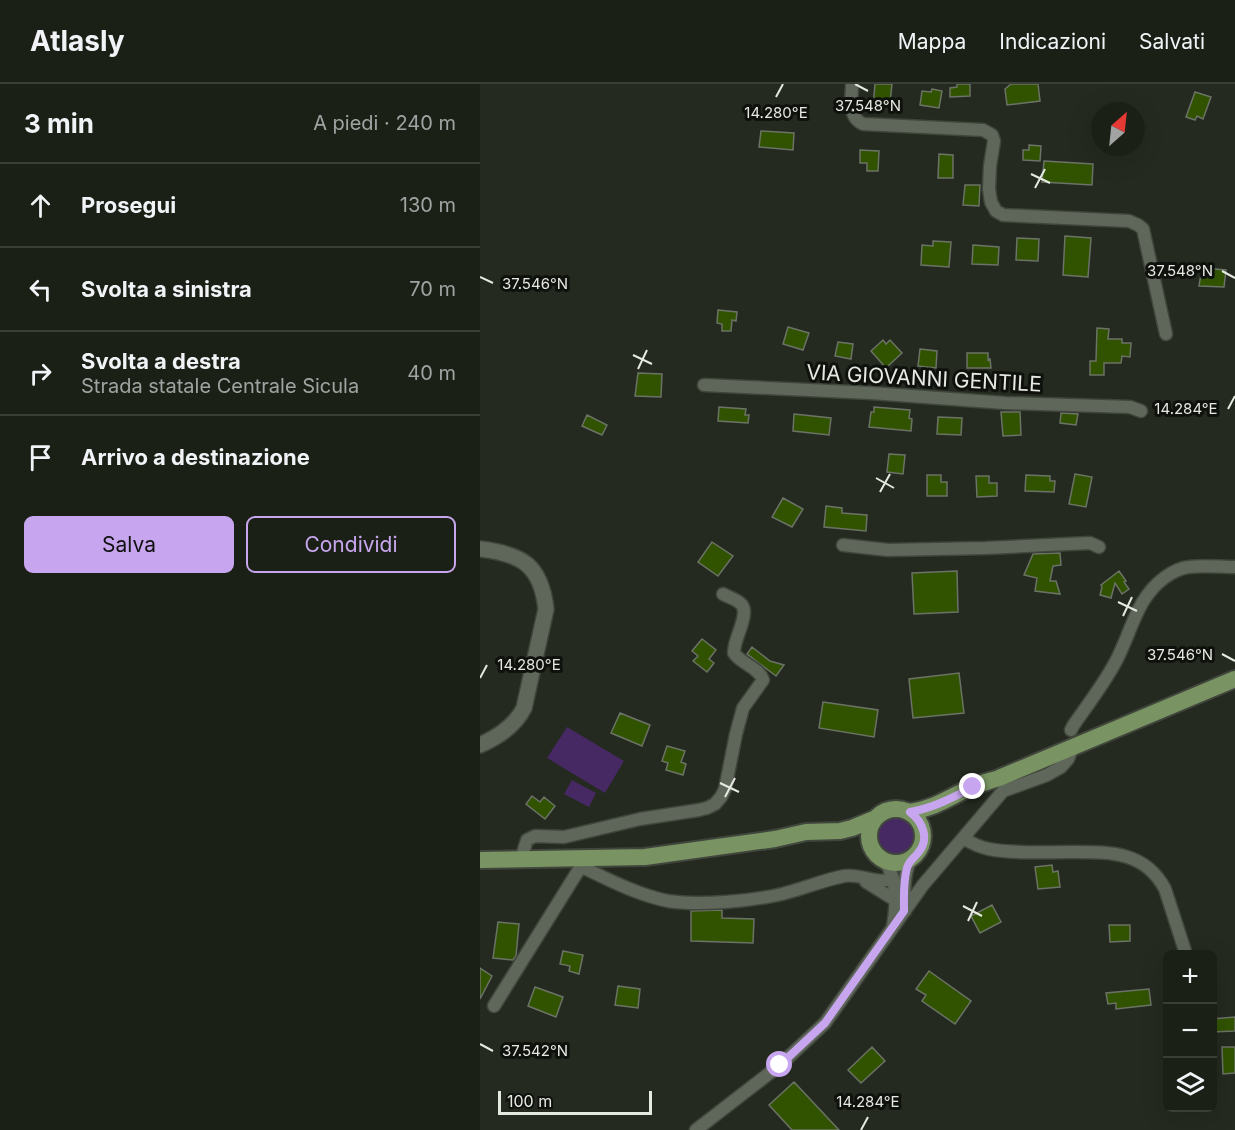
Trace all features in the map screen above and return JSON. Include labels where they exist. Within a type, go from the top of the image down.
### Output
[{"type":"main road","points":[[910,812],[949,800],[973,787],[1072,749],[1235,679]]},
{"type":"main road","points":[[775,839],[845,838],[889,862],[901,863],[918,853],[930,826],[939,815],[999,778]]},
{"type":"main road","points":[[878,854],[869,841],[870,826],[880,813],[887,810],[895,808],[910,812],[921,823],[924,838]]},
{"type":"main road","points":[[480,860],[521,859],[582,862],[645,857],[775,839],[806,832],[840,831],[874,819]]},
{"type":"street","points":[[852,84],[852,114],[858,123],[983,130],[992,135],[994,141],[989,189],[991,202],[996,211],[1003,215],[1129,221],[1138,225],[1143,229],[1166,334]]},
{"type":"street","name":"VIA GIOVANNI GENTILE","points":[[704,385],[871,393],[1005,403],[1130,407],[1142,411]]},
{"type":"street","points":[[843,545],[888,550],[1090,543],[1099,547]]},
{"type":"street","points":[[480,549],[497,551],[521,559],[541,584],[546,609],[524,708],[511,726],[480,745]]},
{"type":"street","points":[[1071,730],[1117,659],[1146,596],[1158,583],[1179,569],[1235,567]]},
{"type":"street","points":[[521,859],[527,840],[535,836],[564,837],[640,819],[699,810],[715,804],[721,797],[725,789],[743,708],[764,680],[761,674],[737,657],[734,652],[744,608],[741,603],[723,594]]},
{"type":"street","points":[[696,1130],[780,1065],[825,1023],[923,885],[1004,791],[1047,775],[1061,767],[1068,759],[1072,749]]},
{"type":"street","points":[[963,838],[975,845],[994,850],[1106,852],[1121,854],[1138,861],[1151,870],[1165,889],[1185,950]]},
{"type":"street","points":[[878,854],[890,868],[893,878],[895,900],[893,927]]},
{"type":"street","points":[[904,911],[903,891],[911,859]]},
{"type":"street","points":[[494,1006],[582,862],[637,892],[668,901],[695,903],[762,898],[848,875],[878,882],[893,878]]},
{"type":"street","points":[[848,875],[872,885],[895,900]]},
{"type":"shaded area","points":[[567,727],[624,761],[605,793],[547,758]]},
{"type":"shaded area","points":[[572,780],[596,793],[589,807],[564,794]]},
{"type":"shaded area","points":[[897,812],[906,813],[914,818],[919,826],[919,844],[914,852],[906,857],[897,858],[888,857],[880,852],[875,844],[874,835],[875,826],[880,818],[888,813]]},
{"type":"building","points":[[875,84],[892,84],[890,103],[883,103],[882,108],[873,107]]},
{"type":"building","points":[[957,84],[970,84],[970,96],[950,97],[950,88],[957,87]]},
{"type":"building","points":[[1011,84],[1038,84],[1040,101],[1007,105],[1005,89]]},
{"type":"building","points":[[932,89],[942,91],[939,108],[920,105],[922,91],[931,92]]},
{"type":"building","points":[[1195,92],[1211,97],[1203,119],[1197,116],[1195,120],[1186,117]]},
{"type":"building","points":[[761,131],[794,133],[793,150],[759,147]]},
{"type":"building","points":[[1029,145],[1041,146],[1040,161],[1023,160],[1023,150],[1029,150]]},
{"type":"building","points":[[860,150],[879,151],[878,171],[867,171],[867,163],[860,163]]},
{"type":"building","points":[[939,154],[953,155],[953,178],[938,178]]},
{"type":"building","points":[[1044,161],[1093,164],[1092,185],[1042,182]]},
{"type":"building","points":[[965,185],[980,185],[979,206],[963,205]]},
{"type":"building","points":[[1065,236],[1091,238],[1088,277],[1063,275]]},
{"type":"building","points":[[1017,238],[1039,239],[1038,261],[1016,260]]},
{"type":"building","points":[[933,241],[951,242],[949,267],[921,265],[922,245],[933,246]]},
{"type":"building","points":[[973,245],[999,247],[998,265],[972,264]]},
{"type":"building","points":[[1202,268],[1226,270],[1224,287],[1199,286]]},
{"type":"building","points":[[718,310],[737,312],[736,321],[732,320],[731,331],[722,331],[722,324],[717,323]]},
{"type":"building","points":[[788,327],[809,333],[803,350],[783,344]]},
{"type":"building","points":[[1097,328],[1109,329],[1108,339],[1122,339],[1122,343],[1131,343],[1130,357],[1122,356],[1121,363],[1104,363],[1104,375],[1090,375],[1090,361],[1096,361]]},
{"type":"building","points":[[883,340],[886,344],[890,340],[902,353],[886,368],[871,351]]},
{"type":"building","points":[[838,342],[853,344],[851,359],[835,356]]},
{"type":"building","points":[[920,349],[937,351],[936,368],[918,366]]},
{"type":"building","points":[[967,353],[988,353],[991,368],[967,368]]},
{"type":"building","points":[[638,373],[662,374],[661,397],[635,396]]},
{"type":"building","points":[[719,407],[746,409],[745,415],[749,415],[748,423],[718,421]]},
{"type":"building","points":[[874,407],[910,410],[911,431],[869,427]]},
{"type":"building","points":[[1001,412],[1020,412],[1021,435],[1003,436]]},
{"type":"building","points":[[1061,413],[1078,414],[1076,425],[1060,423]]},
{"type":"building","points":[[794,414],[831,418],[829,435],[793,431]]},
{"type":"building","points":[[587,415],[607,425],[602,435],[582,426]]},
{"type":"building","points":[[938,417],[962,418],[961,435],[937,434]]},
{"type":"building","points":[[889,454],[905,455],[903,474],[887,472]]},
{"type":"building","points":[[1075,474],[1092,477],[1086,507],[1069,504]]},
{"type":"building","points":[[927,475],[941,475],[941,482],[947,482],[947,496],[927,496]]},
{"type":"building","points":[[1026,475],[1050,476],[1050,481],[1055,481],[1054,492],[1025,491]]},
{"type":"building","points":[[976,476],[989,476],[989,483],[997,483],[997,496],[977,497]]},
{"type":"building","points":[[783,498],[803,509],[792,527],[772,517]]},
{"type":"building","points":[[826,506],[842,508],[842,513],[867,515],[866,531],[824,527]]},
{"type":"building","points":[[712,542],[733,556],[718,576],[698,562]]},
{"type":"building","points":[[1060,553],[1061,565],[1053,566],[1050,581],[1056,581],[1060,594],[1035,591],[1037,578],[1024,575],[1033,554]]},
{"type":"building","points":[[957,571],[958,612],[914,614],[912,573]]},
{"type":"building","points":[[1119,571],[1129,589],[1122,594],[1115,583],[1111,598],[1100,595],[1101,585]]},
{"type":"building","points":[[702,639],[716,650],[709,659],[714,663],[707,672],[693,661],[698,656],[692,651]]},
{"type":"building","points":[[752,647],[770,661],[784,665],[776,676],[747,654]]},
{"type":"building","points":[[959,673],[964,713],[913,718],[909,679]]},
{"type":"building","points":[[823,702],[878,710],[874,737],[819,728]]},
{"type":"building","points":[[620,713],[650,725],[642,746],[611,733]]},
{"type":"building","points":[[667,746],[685,751],[681,762],[686,764],[683,775],[666,770],[668,763],[662,761]]},
{"type":"building","points":[[532,796],[540,802],[544,797],[555,806],[545,819],[526,804]]},
{"type":"building","points":[[1052,865],[1053,872],[1058,871],[1060,887],[1038,889],[1035,867]]},
{"type":"building","points":[[992,905],[1001,922],[980,933],[971,916]]},
{"type":"building","points":[[722,910],[722,918],[754,919],[753,943],[691,941],[691,911]]},
{"type":"building","points":[[498,922],[519,924],[516,956],[513,960],[493,958]]},
{"type":"building","points":[[1109,925],[1130,925],[1130,941],[1110,942]]},
{"type":"building","points":[[563,951],[583,955],[579,974],[569,971],[570,966],[560,964]]},
{"type":"building","points":[[480,968],[492,976],[480,999]]},
{"type":"building","points":[[929,971],[971,1001],[955,1024],[922,1001],[926,995],[916,989]]},
{"type":"building","points":[[618,986],[640,989],[638,1008],[615,1005]]},
{"type":"building","points":[[535,987],[563,997],[556,1017],[528,1006]]},
{"type":"building","points":[[1149,989],[1151,1005],[1116,1009],[1116,1003],[1108,1004],[1106,993]]},
{"type":"building","points":[[1235,1017],[1235,1031],[1217,1032],[1217,1019]]},
{"type":"building","points":[[872,1047],[885,1061],[861,1083],[848,1070]]},
{"type":"building","points":[[1222,1047],[1235,1047],[1235,1073],[1223,1074]]},
{"type":"building","points":[[794,1082],[839,1130],[792,1130],[769,1105]]},
{"type":"route","points":[[780,1065],[825,1023],[904,911],[903,891],[908,866],[911,859],[918,853],[924,838],[921,823],[910,812],[929,808],[973,787]]}]
